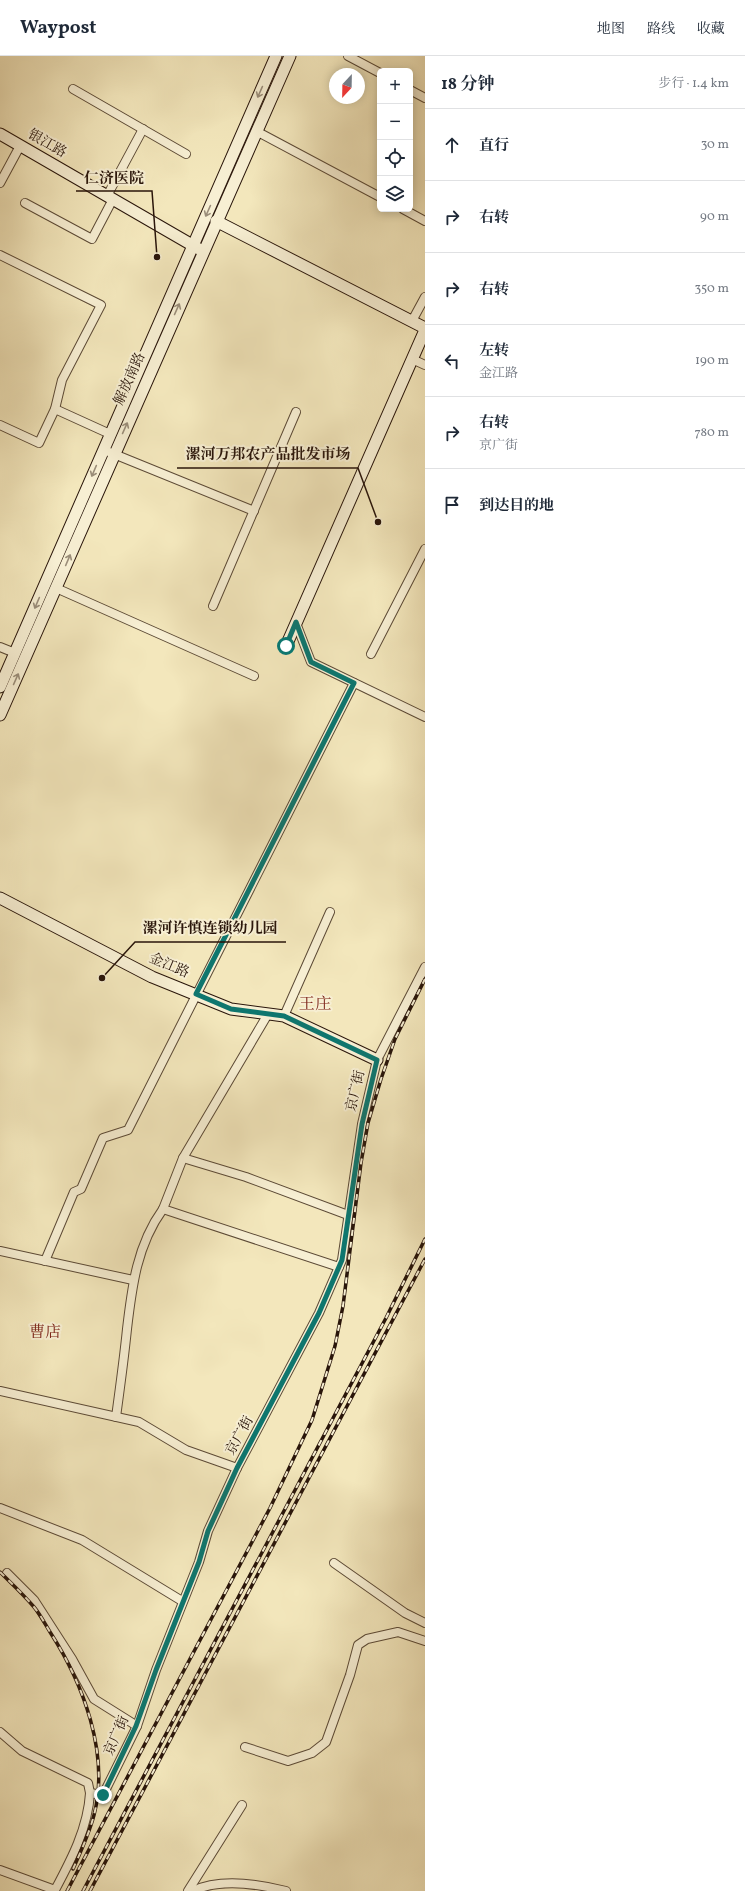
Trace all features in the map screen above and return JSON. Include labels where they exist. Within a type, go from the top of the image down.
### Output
[{"type":"main road","name":"解放南路","points":[[0,715],[56,588],[108,452],[110,434],[276,56]]},
{"type":"main road","name":"解放南路","points":[[0,687],[108,452],[203,251],[290,56]]},
{"type":"main road","name":"银江路","points":[[0,134],[203,251]]},
{"type":"main road","points":[[216,222],[425,329],[286,646]]},
{"type":"main road","name":"金江路","points":[[0,898],[152,977],[231,1009],[284,1016],[377,1060]]},
{"type":"street","points":[[348,56],[377,71]]},
{"type":"street","points":[[73,89],[186,154]]},
{"type":"street","points":[[413,92],[425,98]]},
{"type":"street","points":[[25,203],[92,239],[143,129]]},
{"type":"street","points":[[256,131],[377,195]]},
{"type":"street","points":[[0,183],[20,146]]},
{"type":"street","points":[[408,212],[425,221]]},
{"type":"street","points":[[0,255],[100,305],[62,380],[55,409],[40,443],[0,425]]},
{"type":"street","points":[[412,321],[425,296]]},
{"type":"street","points":[[412,359],[425,365]]},
{"type":"street","points":[[55,409],[110,434]]},
{"type":"street","points":[[213,606],[296,412]]},
{"type":"street","points":[[108,452],[254,511]]},
{"type":"street","points":[[371,654],[425,549]]},
{"type":"street","points":[[56,588],[254,676]]},
{"type":"street","points":[[296,622],[311,662],[425,717]]},
{"type":"street","points":[[0,647],[15,653]]},
{"type":"street","points":[[45,1261],[74,1192],[81,1189],[102,1138],[128,1130],[354,683]]},
{"type":"street","points":[[284,1016],[330,912]]},
{"type":"street","name":"京广街","points":[[90,1793],[103,1795],[136,1726],[182,1601],[199,1562],[208,1531],[237,1468],[319,1313],[342,1260],[362,1124],[377,1060],[425,967]]},
{"type":"street","points":[[116,1417],[133,1280],[140,1252],[147,1234],[163,1209],[182,1158],[268,1014]]},
{"type":"street","points":[[182,1158],[246,1177],[348,1215]]},
{"type":"street","points":[[163,1209],[339,1267]]},
{"type":"street","points":[[0,1251],[133,1280]]},
{"type":"street","points":[[0,1392],[139,1422],[186,1450],[237,1468]]},
{"type":"street","points":[[0,1508],[82,1540],[182,1601]]},
{"type":"street","points":[[334,1564],[425,1624]]},
{"type":"street","points":[[7,1573],[34,1600],[72,1659],[94,1699],[136,1726]]},
{"type":"street","points":[[246,1747],[288,1761],[312,1753],[326,1742],[350,1675],[358,1645],[367,1639],[398,1632],[425,1641]]},
{"type":"street","points":[[0,1732],[22,1751],[88,1783],[90,1793],[89,1812],[69,1864],[55,1890],[0,1870]]},
{"type":"street","points":[[188,1891],[242,1805]]},
{"type":"street","points":[[194,1891],[201,1887],[238,1883],[286,1891]]},
{"type":"railway","points":[[67,1891],[270,1508],[312,1420],[335,1346],[343,1306],[361,1163],[368,1123],[395,1039],[425,979]]},
{"type":"railway","points":[[83,1891],[386,1318],[425,1239]]},
{"type":"railway","points":[[90,1891],[425,1259]]},
{"type":"railway","points":[[0,1572],[30,1602],[62,1652],[83,1696],[96,1744],[99,1768],[98,1792],[94,1815],[85,1842],[73,1869]]},
{"type":"place","name":"仁济医院","points":[[157,257]]},
{"type":"place","name":"漯河万邦农产品批发市场","points":[[378,522]]},
{"type":"place","name":"漯河许慎连锁幼儿园","points":[[102,978]]},
{"type":"district","name":"王庄","points":[[315,1005]]},
{"type":"district","name":"曹店","points":[[45,1333]]},
{"type":"route","points":[[103,1795],[136,1726],[182,1601],[199,1562],[208,1531],[237,1468],[319,1313],[342,1260],[362,1124],[377,1060],[284,1016],[231,1009],[196,994],[354,683],[311,662],[296,622],[286,646]]}]
